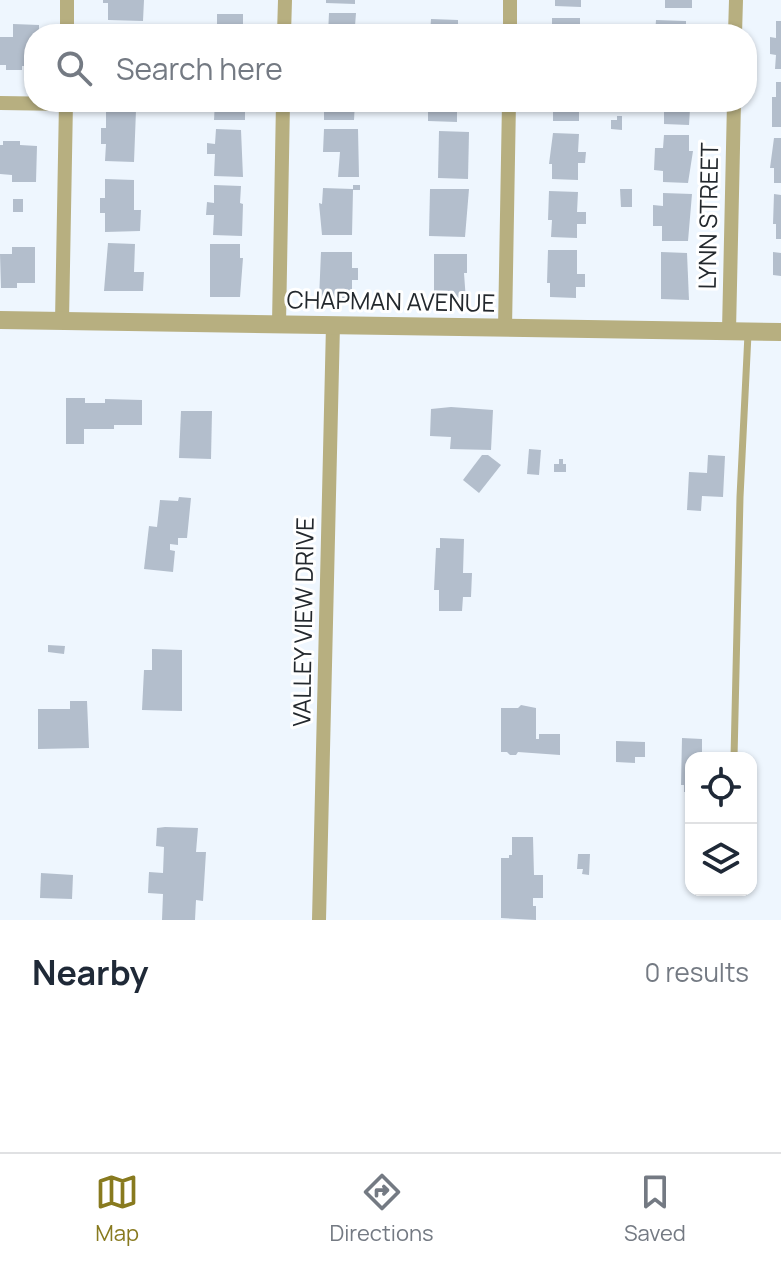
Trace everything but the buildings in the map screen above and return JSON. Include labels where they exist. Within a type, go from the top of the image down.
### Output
[{"type":"street","points":[[67,0],[67,24]]},
{"type":"street","points":[[284,24],[285,0]]},
{"type":"street","points":[[510,0],[510,24]]},
{"type":"street","points":[[735,24],[736,0]]},
{"type":"street","points":[[0,103],[24,103]]},
{"type":"street","points":[[62,321],[66,112]]},
{"type":"street","points":[[279,324],[283,112]]},
{"type":"street","points":[[505,328],[509,112]]},
{"type":"street","name":"LYNN STREET","points":[[729,331],[734,112]]},
{"type":"street","name":"CHAPMAN AVENUE","points":[[0,320],[781,332]]},
{"type":"street","name":"VALLEY VIEW DRIVE","points":[[319,920],[333,325]]},
{"type":"lane","points":[[734,752],[740,497],[748,331]]}]
